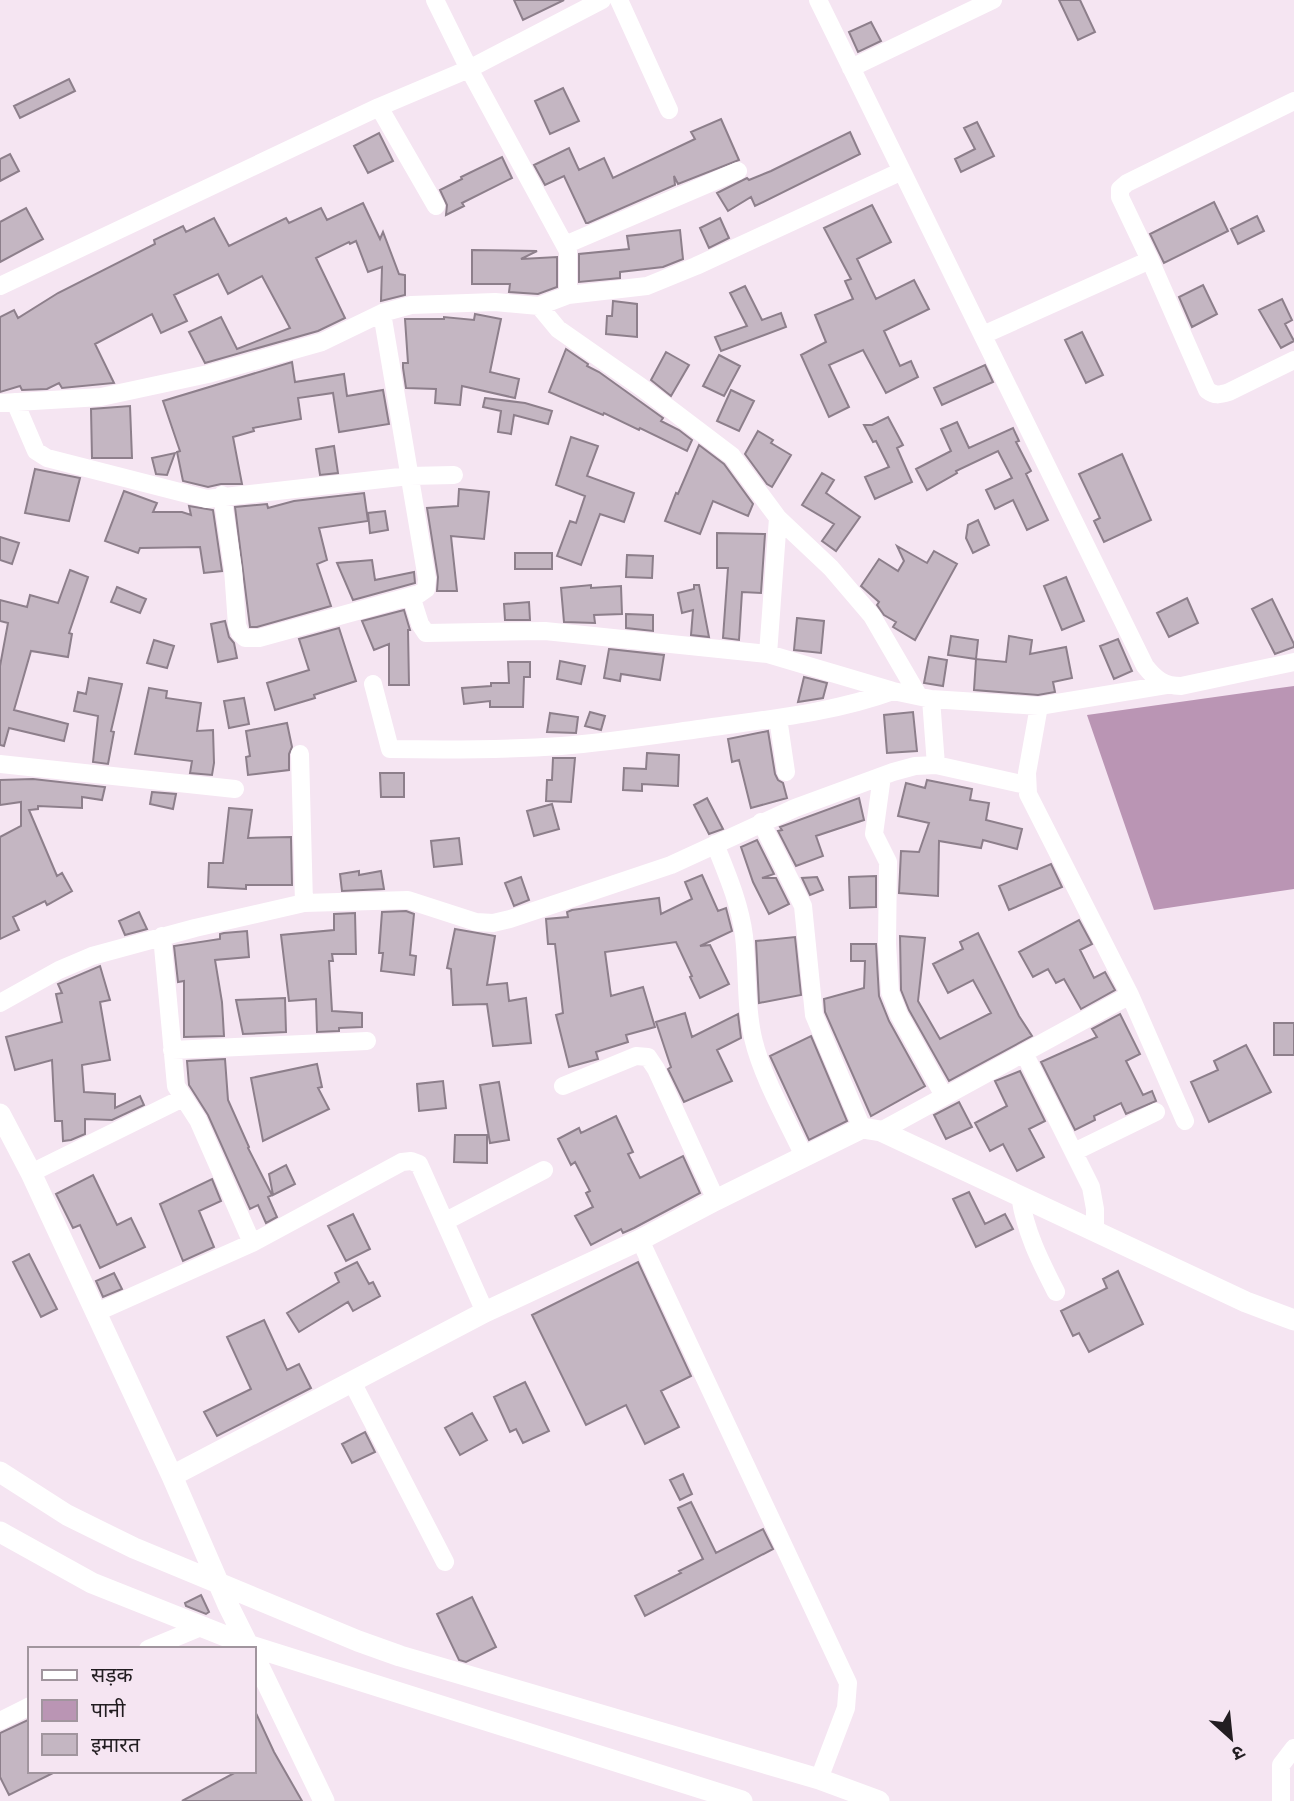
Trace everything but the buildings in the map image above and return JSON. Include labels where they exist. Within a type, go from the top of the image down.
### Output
[{"type":"street","points":[[435,0],[469,69],[565,245],[569,258],[568,295]]},
{"type":"street","points":[[0,286],[379,107],[469,69],[602,0]]},
{"type":"street","points":[[619,0],[669,110]]},
{"type":"street","points":[[818,0],[1145,666],[1157,680],[1166,685]]},
{"type":"street","points":[[851,68],[993,0]]},
{"type":"street","points":[[1294,101],[1126,183],[1120,189],[1120,197],[1207,390],[1212,394],[1229,392],[1294,360]]},
{"type":"street","points":[[379,107],[436,206]]},
{"type":"street","points":[[565,245],[738,171]]},
{"type":"street","points":[[454,475],[409,476],[222,495],[207,499],[47,458],[36,451],[8,403],[101,397],[208,374],[322,342],[382,313],[411,305],[495,302],[539,306],[568,295],[647,286],[902,171]]},
{"type":"street","points":[[983,335],[1150,260]]},
{"type":"street","points":[[539,306],[558,329],[732,456],[778,518],[831,568],[872,616],[924,697],[936,765]]},
{"type":"street","points":[[222,495],[233,569],[237,625],[245,638],[259,638],[423,592],[428,585],[382,313]]},
{"type":"street","points":[[768,654],[778,518]]},
{"type":"street","points":[[411,596],[420,624],[426,633],[545,631],[768,654],[893,691],[924,697],[1039,706],[1166,685],[1181,686],[1294,662]]},
{"type":"street","points":[[373,684],[390,749],[485,750],[563,746],[778,718],[866,701],[893,691]]},
{"type":"street","points":[[1039,706],[1026,785],[1033,808],[1130,995],[1185,1121]]},
{"type":"street","points":[[778,718],[786,772]]},
{"type":"street","points":[[300,754],[304,903]]},
{"type":"street","points":[[0,764],[235,789]]},
{"type":"street","points":[[0,1003],[92,956],[162,936],[304,903],[408,900],[476,922],[493,923],[510,919],[671,865],[761,822],[915,766],[936,765],[1026,785]]},
{"type":"street","points":[[882,776],[874,834],[888,862],[887,944],[890,992],[899,1015],[944,1096]]},
{"type":"street","points":[[761,822],[803,906],[814,1015],[871,1129],[1246,1302],[1294,1320]]},
{"type":"street","points":[[715,844],[740,913],[752,1038],[758,1058],[804,1156]]},
{"type":"street","points":[[162,936],[176,1086],[198,1120],[252,1243]]},
{"type":"street","points":[[172,1476],[485,1312],[640,1240],[804,1156],[944,1096],[1130,995]]},
{"type":"street","points":[[172,1050],[368,1041]]},
{"type":"street","points":[[1024,1053],[1091,1187],[1095,1231]]},
{"type":"street","points":[[562,1086],[636,1056],[648,1058],[656,1069],[716,1200]]},
{"type":"street","points":[[31,1173],[183,1098]]},
{"type":"street","points":[[1074,1152],[1156,1112]]},
{"type":"street","points":[[0,1114],[31,1173],[250,1647]]},
{"type":"street","points":[[95,1313],[252,1243],[402,1162],[411,1161],[419,1164],[485,1312]]},
{"type":"street","points":[[446,1221],[544,1170]]},
{"type":"street","points":[[1020,1196],[1032,1244],[1056,1292]]},
{"type":"street","points":[[640,1240],[848,1683],[846,1708],[820,1779]]},
{"type":"street","points":[[352,1382],[445,1562]]},
{"type":"street","points":[[0,1472],[67,1515],[134,1548],[358,1642],[820,1779],[879,1801]]},
{"type":"street","points":[[0,1532],[92,1583],[244,1647]]},
{"type":"street","points":[[153,1647],[201,1627]]},
{"type":"street","points":[[256,1652],[742,1801]]},
{"type":"street","points":[[256,1660],[324,1801]]},
{"type":"street","points":[[0,1721],[28,1707]]},
{"type":"street","points":[[1281,1801],[1281,1765],[1294,1748]]},
{"type":"water","points":[[1294,686],[1294,889],[1154,910],[1087,715]]}]
